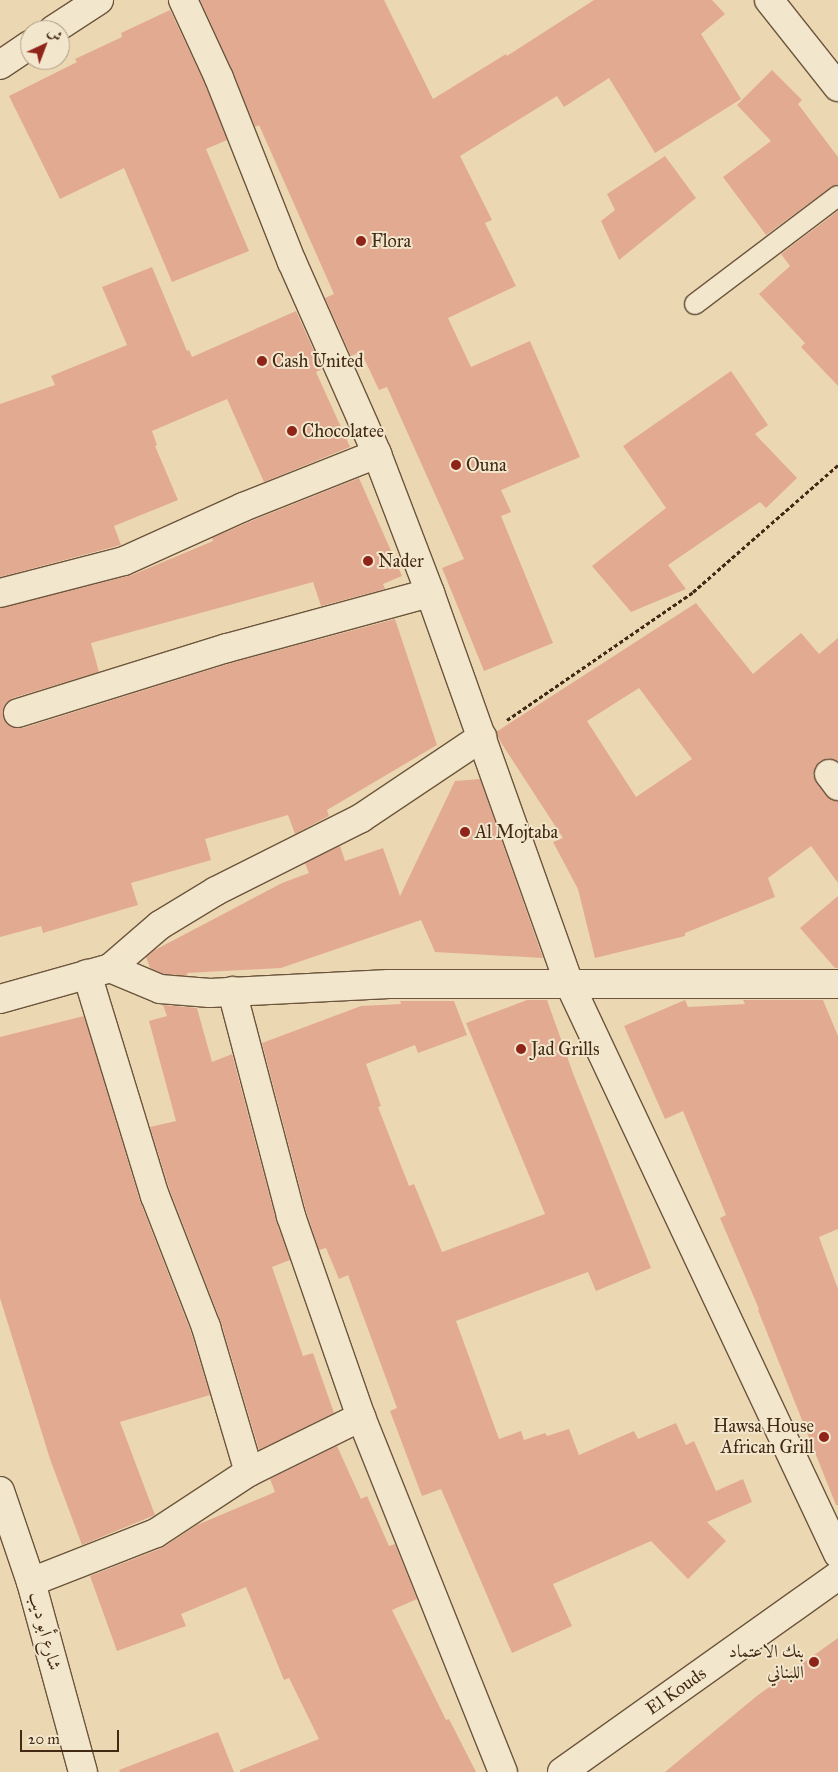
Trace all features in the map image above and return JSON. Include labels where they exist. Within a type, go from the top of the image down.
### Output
[{"type":"street","points":[[68,20],[99,0]]},
{"type":"street","points":[[183,0],[219,78],[292,262],[377,454],[430,593],[569,983],[838,1554]]},
{"type":"street","points":[[769,0],[838,88]]},
{"type":"street","points":[[0,65],[20,52]]},
{"type":"street","points":[[0,593],[124,560],[243,507],[377,454]]},
{"type":"street","points":[[18,712],[227,648],[430,593]]},
{"type":"street","points":[[0,999],[98,971],[160,925],[216,891],[361,818],[482,738]]},
{"type":"street","points":[[98,971],[160,990],[210,993],[389,984],[838,984]]},
{"type":"street","points":[[98,971],[155,1196],[206,1327],[249,1472]]},
{"type":"street","points":[[232,991],[291,1216],[361,1418],[503,1772]]},
{"type":"street","points":[[31,1582],[156,1533],[249,1472],[361,1418]]},
{"type":"street","name":"شارع أبو ديب","points":[[0,1492],[31,1582],[83,1772]]},
{"type":"street","name":"El Kouds","points":[[562,1772],[838,1576]]},
{"type":"lane","points":[[695,304],[838,196]]},
{"type":"path","points":[[482,738],[693,592],[838,464]]},
{"type":"building","points":[[200,0],[384,0],[433,99],[506,54],[507,56],[594,0],[712,0],[725,14],[701,34],[741,99],[655,153],[609,78],[564,107],[557,96],[460,156],[492,220],[485,223],[516,286],[448,318],[471,367],[530,341],[580,457],[501,490],[511,512],[501,516],[553,643],[484,671],[442,568],[464,559],[387,387],[379,390],[361,352],[351,356],[325,298],[334,294],[259,125],[255,127],[233,72]]},
{"type":"building","points":[[170,10],[205,84],[227,140],[206,149],[249,251],[172,282],[124,168],[60,199],[9,96],[61,70],[70,70],[70,66],[77,62],[75,59],[122,37],[121,33]]},
{"type":"building","points":[[772,70],[802,100],[798,104],[838,157],[838,184],[831,187],[766,235],[723,177],[771,141],[737,105]]},
{"type":"building","points":[[665,156],[696,198],[619,260],[601,221],[615,210],[607,194]]},
{"type":"building","points":[[838,211],[838,386],[801,347],[805,343],[759,294],[790,266],[781,254]]},
{"type":"building","points":[[152,267],[187,351],[189,350],[192,357],[296,311],[322,369],[316,372],[350,447],[264,482],[227,399],[152,431],[157,445],[155,446],[178,500],[114,526],[121,545],[0,577],[0,404],[55,385],[51,376],[127,345],[102,287]]},
{"type":"building","points":[[731,371],[768,425],[755,434],[797,478],[766,508],[760,502],[668,565],[686,589],[631,612],[592,566],[666,508],[623,446]]},
{"type":"building","points":[[359,478],[402,576],[383,584],[385,589],[321,606],[313,582],[91,643],[99,672],[13,698],[6,703],[3,709],[3,717],[8,725],[15,728],[23,728],[231,663],[395,619],[437,745],[327,810],[329,816],[295,834],[288,815],[205,839],[211,860],[131,883],[138,905],[43,933],[41,926],[0,937],[0,608],[132,575],[213,541],[212,538],[256,519]]},
{"type":"building","points":[[696,603],[753,674],[801,633],[819,654],[838,638],[838,762],[828,758],[820,761],[815,767],[813,775],[826,795],[838,801],[838,883],[811,846],[768,878],[775,897],[685,933],[685,936],[595,958],[578,889],[553,842],[563,838],[496,732]],"holes":[[[639,688],[692,759],[636,797],[587,721]]]},
{"type":"building","points":[[480,779],[543,958],[435,952],[421,920],[281,968],[187,973],[188,976],[164,974],[150,968],[146,957],[153,951],[282,883],[309,873],[305,863],[340,846],[345,861],[383,848],[400,896],[455,781]]},
{"type":"building","points":[[838,896],[838,968],[835,968],[800,928]]},
{"type":"building","points":[[527,1000],[547,1000],[574,1076],[651,1268],[596,1291],[588,1272],[456,1321],[499,1439],[521,1431],[524,1440],[545,1433],[547,1436],[569,1429],[579,1455],[634,1431],[638,1439],[676,1423],[686,1445],[694,1441],[716,1491],[743,1479],[752,1502],[707,1522],[726,1541],[688,1579],[651,1541],[553,1584],[572,1626],[512,1653],[441,1489],[422,1496],[390,1411],[397,1408],[348,1275],[339,1279],[326,1248],[319,1250],[306,1211],[262,1043],[361,1006],[401,1004],[400,1001],[454,1001],[467,1035],[418,1053],[415,1045],[366,1064],[381,1106],[378,1107],[409,1186],[414,1184],[442,1252],[545,1214],[466,1023]]},
{"type":"building","points":[[685,1000],[688,1007],[745,1004],[743,1000],[823,1000],[838,1036],[838,1229],[819,1237],[838,1289],[838,1505],[836,1505],[759,1309],[720,1218],[726,1215],[683,1111],[665,1119],[624,1026]]},
{"type":"building","points":[[163,1005],[197,1008],[212,1062],[232,1054],[276,1220],[290,1260],[272,1267],[303,1356],[313,1353],[334,1413],[259,1450],[221,1322],[170,1191],[150,1127],[176,1121],[149,1021],[167,1016]]},
{"type":"building","points":[[84,1016],[140,1201],[191,1332],[210,1395],[120,1422],[155,1515],[82,1545],[50,1459],[0,1298],[0,1037]]},
{"type":"building","points":[[337,1446],[361,1499],[367,1496],[389,1546],[395,1544],[417,1599],[392,1610],[446,1720],[449,1719],[476,1772],[240,1772],[240,1770],[319,1739],[289,1678],[284,1680],[246,1587],[181,1614],[186,1626],[117,1651],[90,1576],[162,1548],[197,1525],[275,1492],[270,1479]]},
{"type":"building","points":[[838,1638],[838,1772],[665,1772],[758,1695]]},
{"type":"building","points":[[218,1732],[234,1772],[120,1772],[119,1770]]},
{"type":"place","name":"Flora","points":[[361,241]]},
{"type":"place","name":"Cash United","points":[[262,361]]},
{"type":"place","name":"Chocolatee","points":[[292,431]]},
{"type":"place","name":"Ouna","points":[[456,465]]},
{"type":"place","name":"Nader","points":[[368,561]]},
{"type":"place","name":"Al Mojtaba","points":[[465,832]]},
{"type":"place","name":"Jad Grills","points":[[521,1049]]},
{"type":"place","name":"Hawsa House African Grill","points":[[824,1437]]},
{"type":"place","name":"بنك الاعتماد اللبناني","points":[[814,1662]]}]
